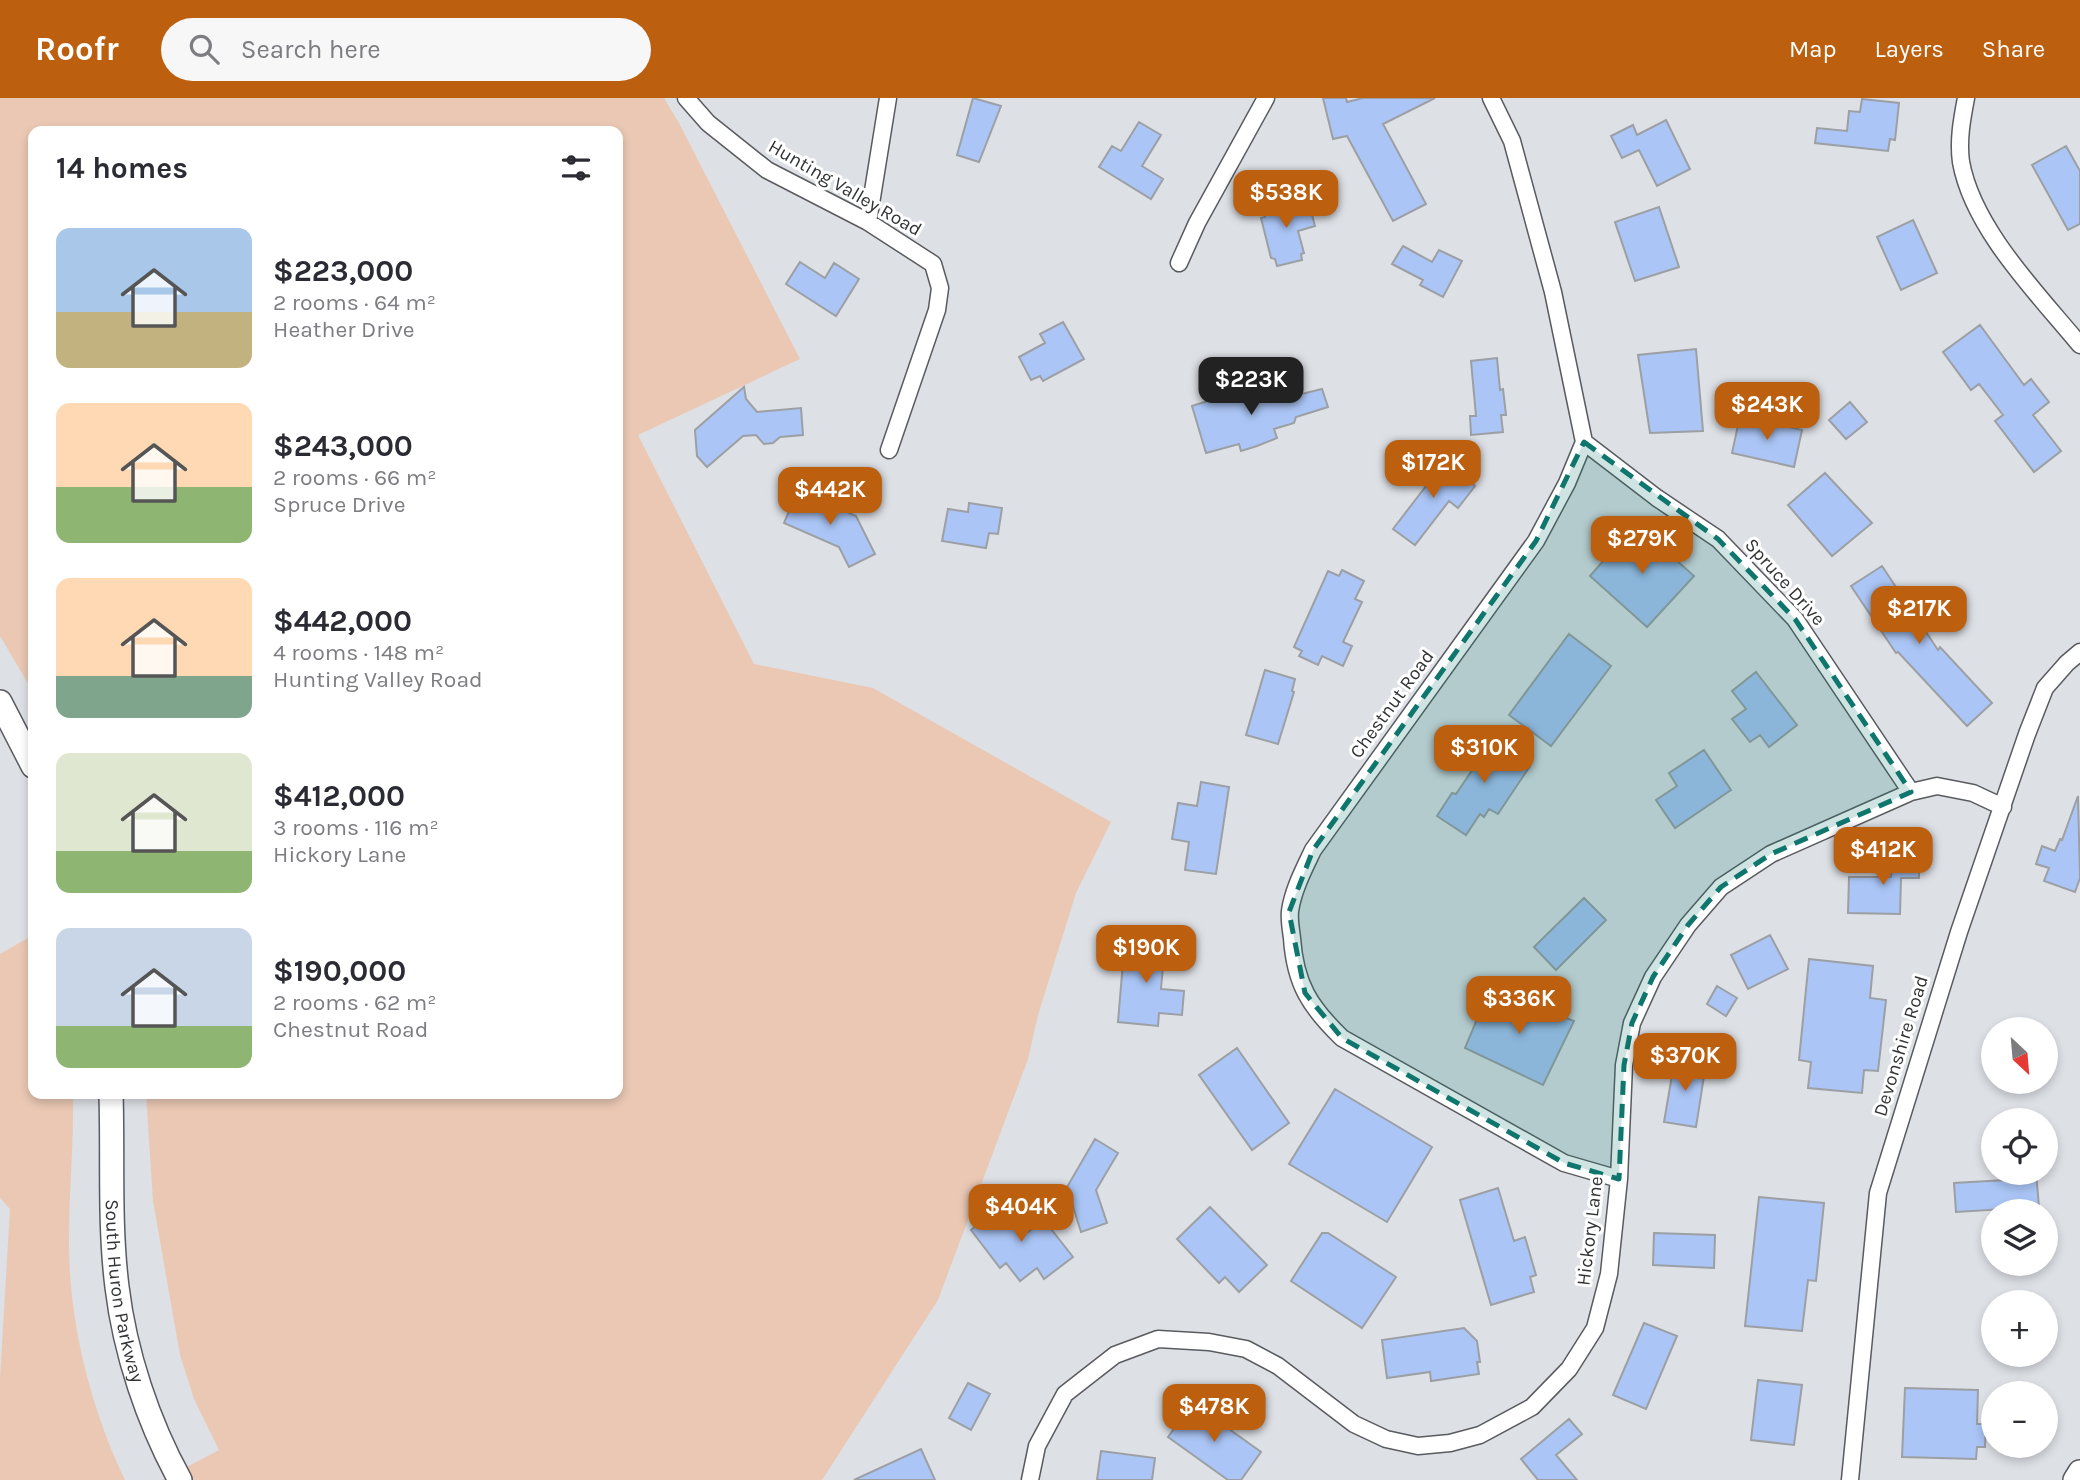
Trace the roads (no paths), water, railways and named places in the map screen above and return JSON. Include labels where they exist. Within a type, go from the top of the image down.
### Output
[{"type":"main road","points":[[0,702],[28,756]]},
{"type":"main road","name":"South Huron Parkway","points":[[111,1099],[117,1289],[138,1379],[180,1480]]},
{"type":"main road","points":[[2076,1480],[2080,1472]]},
{"type":"street","name":"Hunting Valley Road","points":[[686,98],[708,123],[767,170],[868,222],[933,264],[940,288],[937,310],[889,450]]},
{"type":"street","points":[[868,222],[888,98]]},
{"type":"street","points":[[1179,263],[1266,98]]},
{"type":"street","points":[[1491,98],[1512,141],[1543,254],[1584,442]]},
{"type":"street","points":[[1966,98],[1959,130],[1961,162],[1970,193],[1989,228],[2080,345]]},
{"type":"street","name":"Spruce Drive","points":[[1584,442],[1657,498],[1718,539],[1796,619],[1911,792]]},
{"type":"street","name":"Chestnut Road","points":[[1584,442],[1567,483],[1536,541],[1313,850],[1299,880],[1289,912],[1293,951],[1305,993],[1319,1015],[1342,1038],[1564,1163],[1619,1179]]},
{"type":"street","name":"Devonshire Road","points":[[1850,1480],[1878,1193],[1958,932],[2045,688],[2080,652]]},
{"type":"street","name":"Hickory Lane","points":[[1030,1480],[1037,1446],[1065,1394],[1115,1355],[1158,1339],[1209,1342],[1246,1349],[1278,1366],[1354,1424],[1386,1438],[1418,1446],[1450,1443],[1480,1435],[1532,1407],[1569,1369],[1595,1328],[1609,1274],[1619,1179],[1624,1065],[1632,1023],[1653,977],[1688,925],[1721,887],[1771,854],[1911,792],[1937,786],[1973,793],[2003,807]]}]
